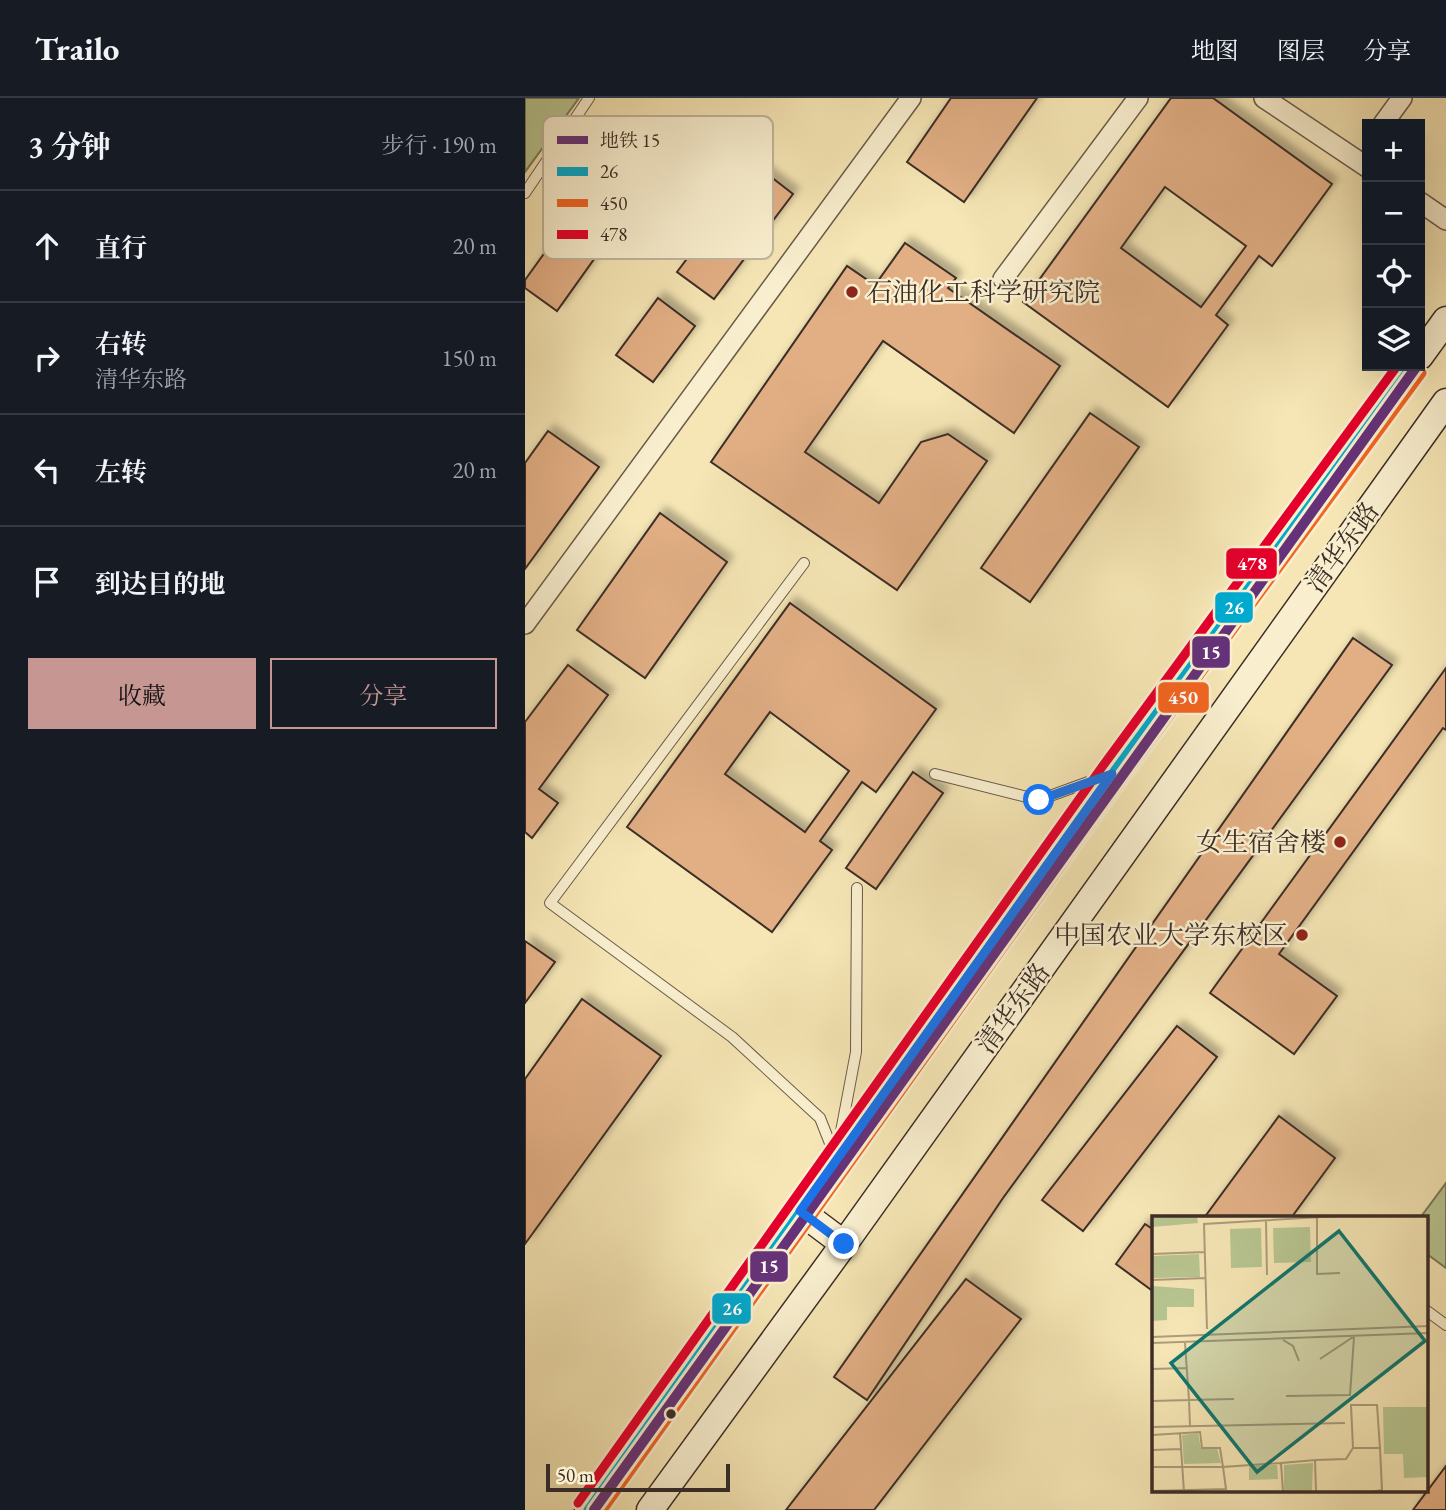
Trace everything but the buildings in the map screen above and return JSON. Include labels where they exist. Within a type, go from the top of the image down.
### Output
[{"type":"main road","points":[[1425,349],[1446,320]]},
{"type":"main road","name":"清华东路","points":[[588,1510],[1112,774],[1408,371]]},
{"type":"main road","name":"清华东路","points":[[650,1510],[844,1244],[1446,402]]},
{"type":"main road","points":[[800,1211],[844,1244]]},
{"type":"street","points":[[525,624],[911,98]]},
{"type":"street","points":[[1003,279],[1139,98]]},
{"type":"street","points":[[1264,98],[1362,157]]},
{"type":"street","points":[[1387,119],[1402,98]]},
{"type":"street","points":[[1425,205],[1446,220]]},
{"type":"lane","points":[[577,116],[589,98]]},
{"type":"lane","points":[[525,193],[543,166]]},
{"type":"lane","points":[[804,563],[550,903],[732,1037],[820,1118],[836,1159]]},
{"type":"lane","points":[[935,774],[1039,800],[1112,774]]},
{"type":"lane","points":[[836,1159],[856,1052],[857,888]]},
{"type":"lane","points":[[1429,1312],[1446,1325]]},
{"type":"green space","points":[[525,98],[579,98],[566,116],[543,116],[543,147],[525,172]]},
{"type":"green space","points":[[1446,1183],[1446,1268],[1429,1255],[1429,1216],[1421,1216]]},
{"type":"metro line","name":"15","points":[[594,1510],[1413,371]]},
{"type":"transit line","name":"478","points":[[578,1503],[1102,767],[1393,371]]},
{"type":"transit line","name":"26","points":[[588,1510],[1112,774],[1408,371]]},
{"type":"transit line","name":"450","points":[[603,1510],[1122,781],[1422,373]]},
{"type":"place","name":"石油化工科学研究院","points":[[852,292]]},
{"type":"place","name":"女生宿舍楼","points":[[1340,842]]},
{"type":"place","name":"中国农业大学东校区","points":[[1302,935]]},
{"type":"route","points":[[844,1244],[800,1211],[1112,774],[1039,800]]}]
